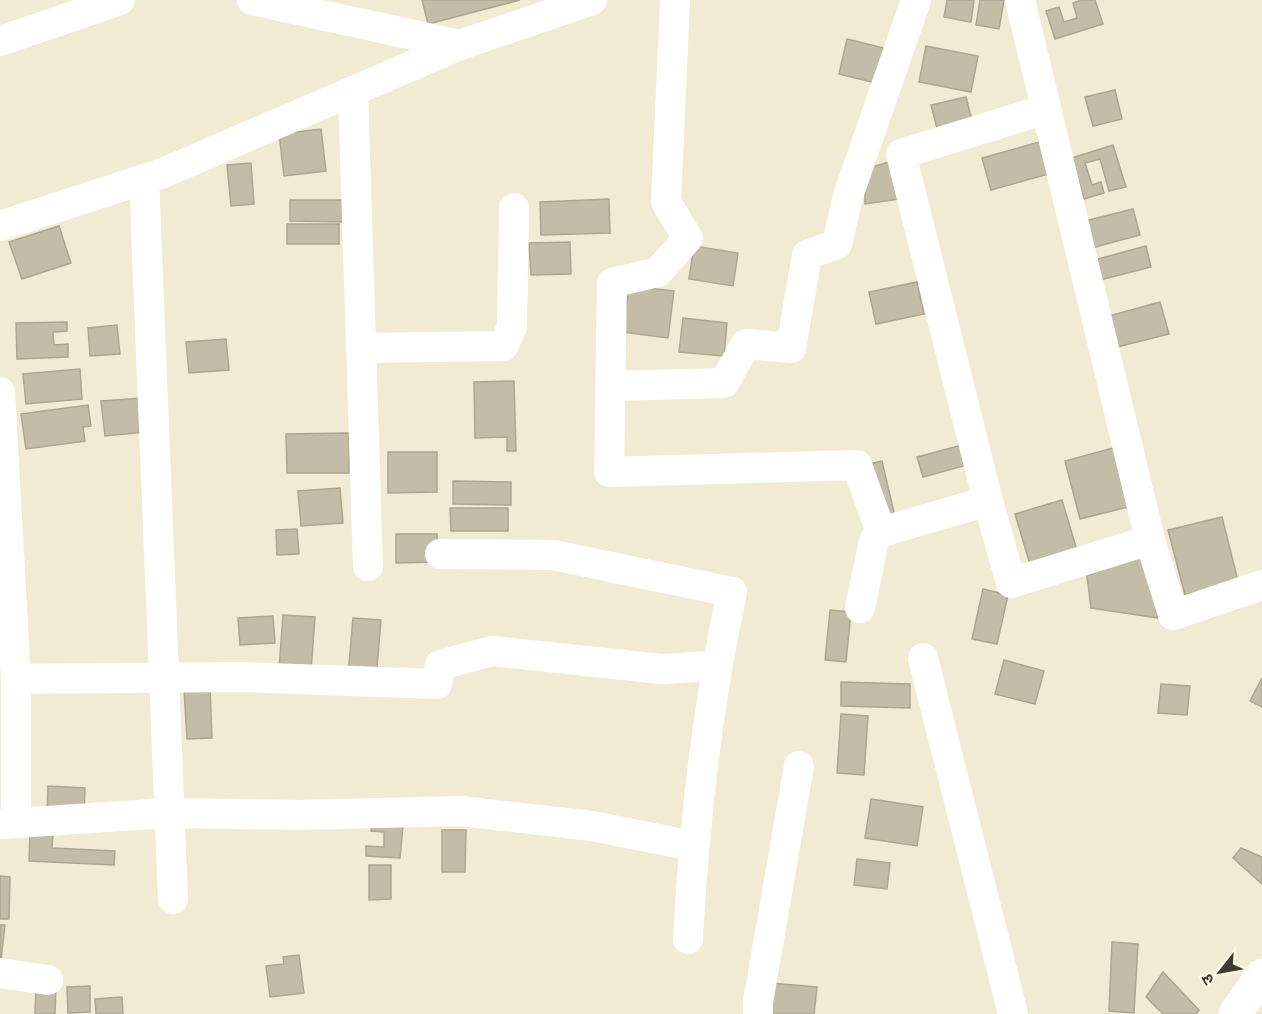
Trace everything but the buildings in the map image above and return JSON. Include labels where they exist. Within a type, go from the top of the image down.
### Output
[{"type":"main road","points":[[1235,1014],[1262,975]]},
{"type":"street","points":[[0,41],[120,0]]},
{"type":"street","points":[[252,0],[460,45]]},
{"type":"street","points":[[0,226],[144,179],[460,45],[592,0]]},
{"type":"street","points":[[675,0],[666,202],[688,238],[658,272],[612,283],[609,472],[857,465],[881,532]]},
{"type":"street","points":[[611,386],[724,383],[746,344],[791,348],[807,255],[837,244],[848,196],[916,0]]},
{"type":"street","points":[[1020,0],[1150,540],[1173,615],[1262,585]]},
{"type":"street","points":[[353,91],[368,567]]},
{"type":"street","points":[[1046,109],[901,154],[988,501],[1011,583],[1150,540]]},
{"type":"street","points":[[144,179],[172,899]]},
{"type":"street","points":[[361,348],[503,346],[512,327],[514,208]]},
{"type":"street","points":[[0,392],[16,679],[8,823],[167,813],[298,815],[461,811],[592,826],[693,846]]},
{"type":"street","points":[[860,608],[874,541],[881,532],[988,501]]},
{"type":"street","points":[[440,554],[554,555],[732,592],[716,666],[693,846],[688,939]]},
{"type":"street","points":[[16,679],[239,677],[437,684],[440,665],[492,651],[661,669],[716,666]]},
{"type":"street","points":[[923,658],[1013,1014]]},
{"type":"street","points":[[758,1014],[758,1002],[799,766]]},
{"type":"street","points":[[0,973],[48,980]]}]
